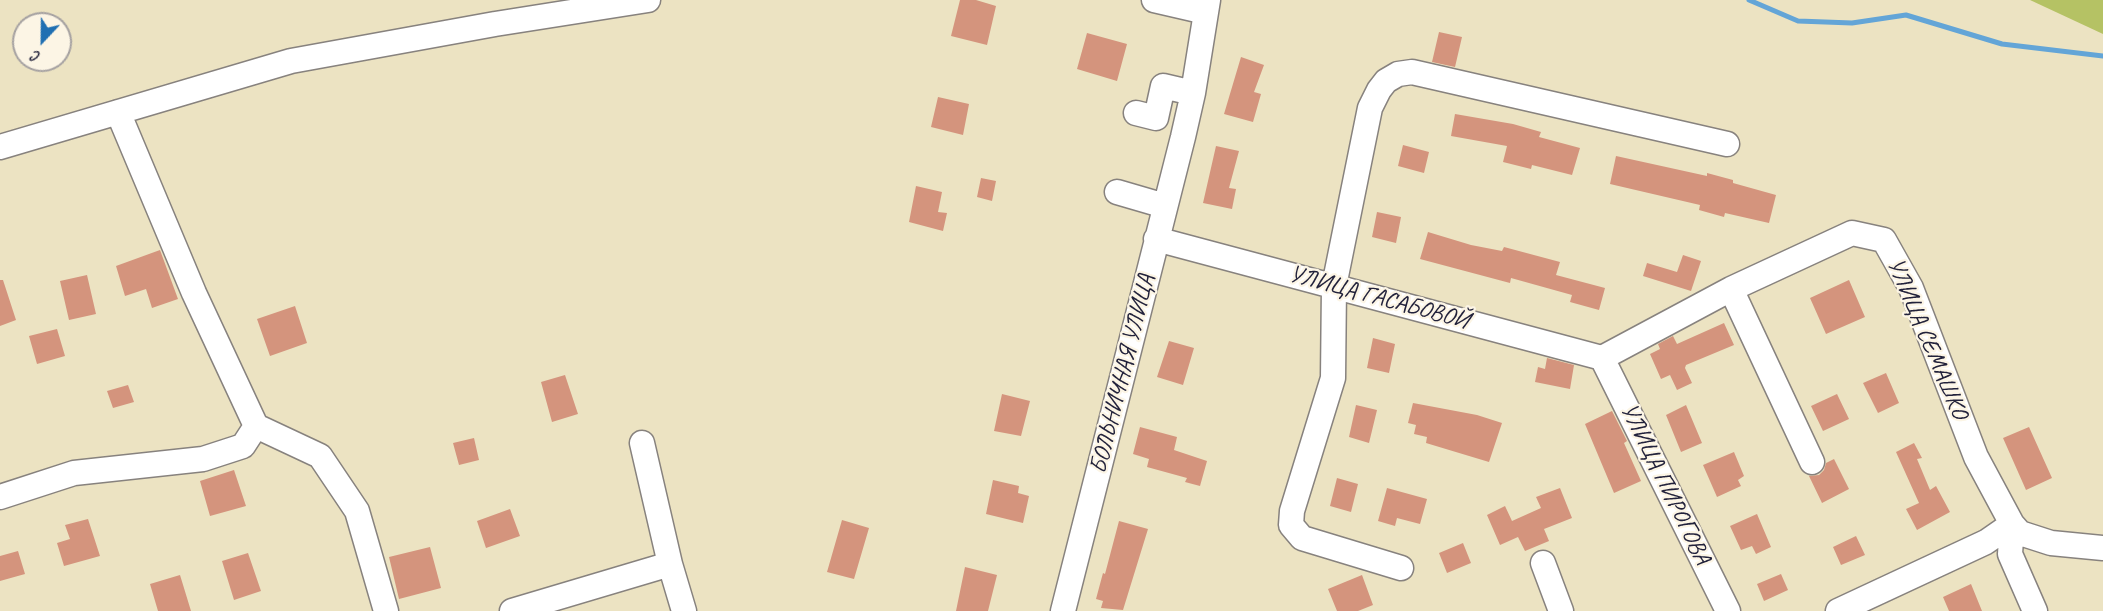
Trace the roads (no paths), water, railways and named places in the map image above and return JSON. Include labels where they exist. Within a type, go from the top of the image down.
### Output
[{"type":"street","points":[[0,147],[291,61],[495,24],[648,0]]},
{"type":"street","points":[[1154,0],[1207,6]]},
{"type":"street","name":"БОЛЬНИЧНАЯ УЛИЦА","points":[[1063,611],[1183,137],[1193,93],[1207,6]]},
{"type":"street","points":[[1401,568],[1302,538],[1291,525],[1292,511],[1333,378],[1334,286],[1371,108],[1379,90],[1386,81],[1398,74],[1412,72],[1727,144]]},
{"type":"street","points":[[1136,113],[1156,118],[1163,86],[1193,93]]},
{"type":"street","points":[[126,110],[194,293],[255,426],[320,456],[357,511],[386,611]]},
{"type":"street","points":[[1117,192],[1165,206]]},
{"type":"street","name":"УЛИЦА СЕМАШКО","points":[[1602,358],[1731,289],[1852,233],[1884,240],[1911,288],[1976,457],[2012,524]]},
{"type":"street","name":"УЛИЦА ГАСАБОВОЙ","points":[[1156,239],[1602,358]]},
{"type":"street","points":[[1731,289],[1812,462]]},
{"type":"street","name":"УЛИЦА ПИРОГОВА","points":[[1602,358],[1728,611]]},
{"type":"street","points":[[0,497],[74,473],[202,459],[243,446],[255,426]]},
{"type":"street","points":[[642,442],[670,564],[684,611]]},
{"type":"street","points":[[2012,524],[2020,533],[2051,543],[2103,548]]},
{"type":"street","points":[[1838,611],[1986,542],[2012,524]]},
{"type":"street","points":[[2012,524],[2010,554],[2035,611]]},
{"type":"street","points":[[1543,563],[1561,611]]},
{"type":"street","points":[[512,611],[670,564]]},
{"type":"waterway","points":[[1749,0],[1798,21],[1852,23],[1906,15],[2002,44],[2103,56]]}]
